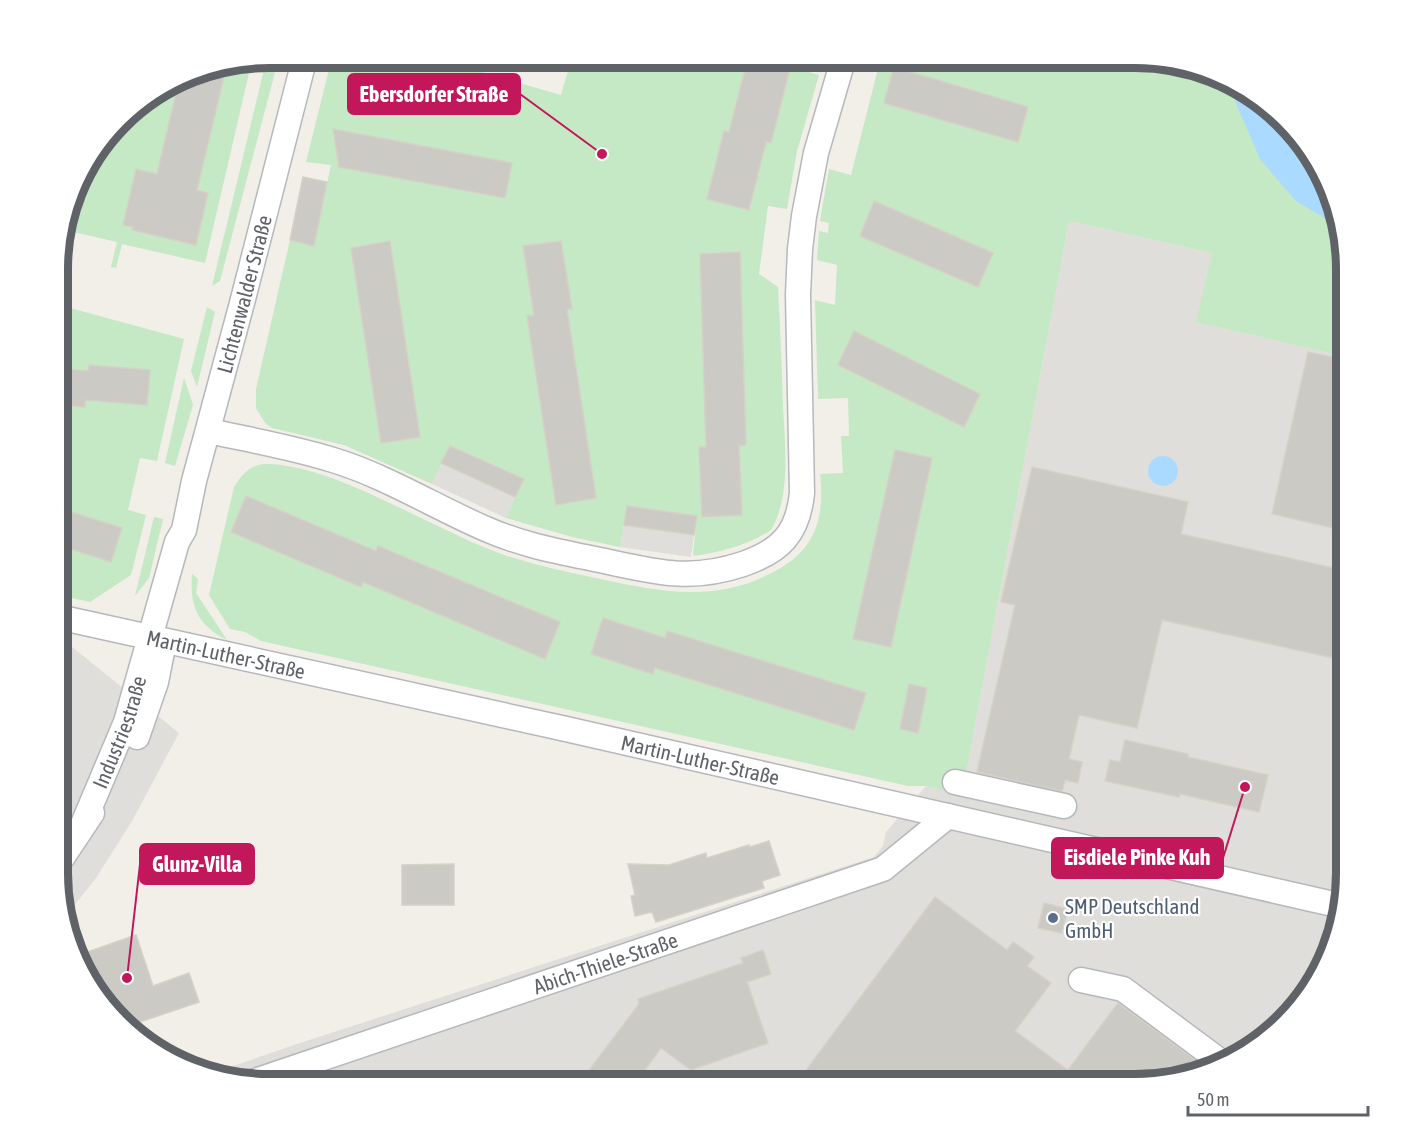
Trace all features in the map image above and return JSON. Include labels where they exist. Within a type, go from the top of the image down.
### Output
[{"type":"street","name":"Lichtenwalder Straße","points":[[158,639],[187,543],[184,530],[194,481],[302,68]]},
{"type":"street","points":[[208,431],[333,460],[488,530],[571,555],[659,573],[697,575],[724,570],[752,561],[777,547],[794,530],[801,505],[803,482],[798,295],[804,216],[816,153],[841,68]]},
{"type":"street","name":"Martin-Luther-Straße","points":[[68,619],[1334,904]]},
{"type":"street","name":"Industriestraße","points":[[68,848],[83,824],[158,639]]},
{"type":"street","points":[[955,783],[1064,807]]},
{"type":"street","name":"Abich-Thiele-Straße","points":[[276,1074],[883,869],[948,816]]},
{"type":"street","points":[[1081,980],[1123,989],[1215,1058]]},
{"type":"shaded area","points":[[1069,221],[1212,253],[1197,322],[1336,354],[1335,899],[1330,925],[1310,974],[1287,1006],[1268,1025],[1247,1041],[1224,1054],[1187,1068],[1161,1073],[256,1074],[224,1069],[874,857],[883,846],[886,832],[926,786],[962,795]]},
{"type":"shaded area","points":[[450,446],[523,480],[506,518],[432,484]]},
{"type":"shaded area","points":[[627,506],[697,516],[691,557],[620,547]]},
{"type":"shaded area","points":[[68,646],[179,733],[132,821],[96,878],[71,910],[68,886]]},
{"type":"green space","points":[[264,68],[276,68],[220,281],[212,286]]},
{"type":"green space","points":[[329,68],[468,68],[561,95],[569,68],[687,68],[694,70],[695,68],[795,68],[819,75],[797,151],[787,209],[768,206],[759,274],[778,287],[785,470],[782,502],[771,530],[734,547],[694,556],[697,516],[627,506],[620,547],[572,537],[506,518],[523,479],[450,446],[432,484],[344,445],[272,428],[265,423],[256,408],[256,389],[290,240],[314,245],[331,165],[306,162]]},
{"type":"green space","points":[[878,68],[1148,68],[1174,71],[1212,83],[1236,94],[1268,117],[1287,136],[1316,180],[1330,217],[1335,243],[1336,354],[1196,322],[1212,253],[1069,221],[962,795],[926,786],[908,786],[261,641],[245,632],[230,629],[209,595],[234,487],[250,469],[265,464],[308,470],[353,486],[471,542],[507,556],[639,587],[685,592],[731,588],[754,581],[790,562],[801,552],[815,530],[821,504],[820,474],[843,473],[841,436],[849,436],[848,398],[818,399],[815,300],[835,305],[837,265],[817,260],[819,231],[828,233],[829,223],[820,221],[829,169],[851,175]]},
{"type":"green space","points":[[250,69],[205,263],[122,244],[116,268],[111,267],[117,242],[71,231],[78,204],[94,168],[117,136],[136,117],[168,94],[204,78]]},
{"type":"green space","points":[[68,307],[184,339],[157,461],[140,458],[128,510],[146,515],[131,575],[90,602],[68,597]]},
{"type":"green space","points":[[207,307],[215,312],[197,387],[191,371]]},
{"type":"green space","points":[[184,378],[193,405],[175,466],[165,463]]},
{"type":"green space","points":[[154,517],[163,519],[149,578],[135,596]]},
{"type":"green space","points":[[192,574],[198,579],[196,593],[227,640],[202,621],[192,596]]},
{"type":"water","points":[[1232,92],[1268,117],[1295,146],[1316,180],[1331,222],[1296,201],[1260,159]]},
{"type":"water","points":[[1163,456],[1174,460],[1178,471],[1174,482],[1163,486],[1152,482],[1148,471],[1152,460]]},
{"type":"building","points":[[745,68],[790,69],[771,143],[766,142],[749,210],[707,199],[724,131],[729,132]]},
{"type":"building","points":[[894,68],[897,68],[1028,107],[1018,142],[884,103]]},
{"type":"building","points":[[225,72],[197,190],[208,193],[196,245],[132,230],[133,227],[123,225],[136,169],[157,174],[177,90],[204,78]]},
{"type":"building","points":[[333,129],[512,163],[505,198],[339,167]]},
{"type":"building","points":[[303,177],[327,182],[314,246],[290,240]]},
{"type":"building","points":[[874,201],[993,253],[978,287],[860,236]]},
{"type":"building","points":[[390,241],[420,437],[381,443],[351,248]]},
{"type":"building","points":[[561,241],[572,309],[567,309],[596,498],[556,505],[527,316],[534,315],[523,246]]},
{"type":"building","points":[[740,252],[746,445],[739,446],[742,515],[702,517],[699,447],[706,447],[700,254]]},
{"type":"building","points":[[854,331],[980,394],[964,427],[838,365]]},
{"type":"building","points":[[1308,352],[1336,358],[1336,529],[1272,514]]},
{"type":"building","points":[[89,365],[150,370],[147,405],[85,400],[85,407],[68,406],[68,369],[88,371]]},
{"type":"building","points":[[450,446],[524,479],[515,497],[441,463]]},
{"type":"building","points":[[895,450],[932,458],[891,647],[853,639]]},
{"type":"building","points":[[1032,467],[1188,502],[1181,534],[1336,569],[1336,659],[1162,620],[1137,728],[1079,715],[1069,759],[1082,762],[1078,783],[1065,780],[1062,791],[977,772],[1015,605],[1001,602]]},
{"type":"building","points":[[246,496],[376,551],[378,546],[560,622],[545,659],[363,582],[361,587],[231,532]]},
{"type":"building","points":[[627,506],[697,516],[694,535],[624,525]]},
{"type":"building","points":[[68,511],[122,528],[111,562],[68,548]]},
{"type":"building","points":[[603,618],[665,638],[667,631],[866,693],[854,730],[655,668],[653,674],[591,654]]},
{"type":"building","points":[[909,684],[927,688],[918,733],[900,729]]},
{"type":"building","points":[[1125,740],[1268,775],[1259,812],[1180,794],[1179,797],[1105,781],[1110,760],[1120,762]]},
{"type":"building","points":[[769,841],[780,875],[762,881],[764,888],[656,922],[652,912],[635,916],[631,896],[635,895],[628,864],[669,865],[706,853],[707,858]]},
{"type":"building","points":[[454,864],[454,905],[402,905],[402,865]]},
{"type":"building","points":[[935,897],[1007,950],[1013,942],[1034,957],[1027,966],[1051,983],[1015,1031],[1068,1070],[1118,1003],[1201,1064],[1161,1073],[1135,1074],[803,1074]]},
{"type":"building","name":"SMP Deutschland GmbH","points":[[1044,903],[1068,909],[1062,933],[1038,928]]},
{"type":"building","points":[[136,935],[153,986],[189,973],[199,1002],[135,1024],[101,985],[84,953]]},
{"type":"building","points":[[763,950],[771,974],[747,982],[768,1043],[691,1070],[661,1048],[642,1074],[586,1074],[639,1004],[638,999],[743,963],[741,958]]},
{"type":"place","name":"Ebersdorfer Straße","points":[[602,154]]},
{"type":"place","name":"Eisdiele Pinke Kuh","points":[[1245,787]]},
{"type":"place","name":"SMP Deutschland GmbH","points":[[1053,918]]},
{"type":"place","name":"Glunz-Villa","points":[[127,978]]}]
